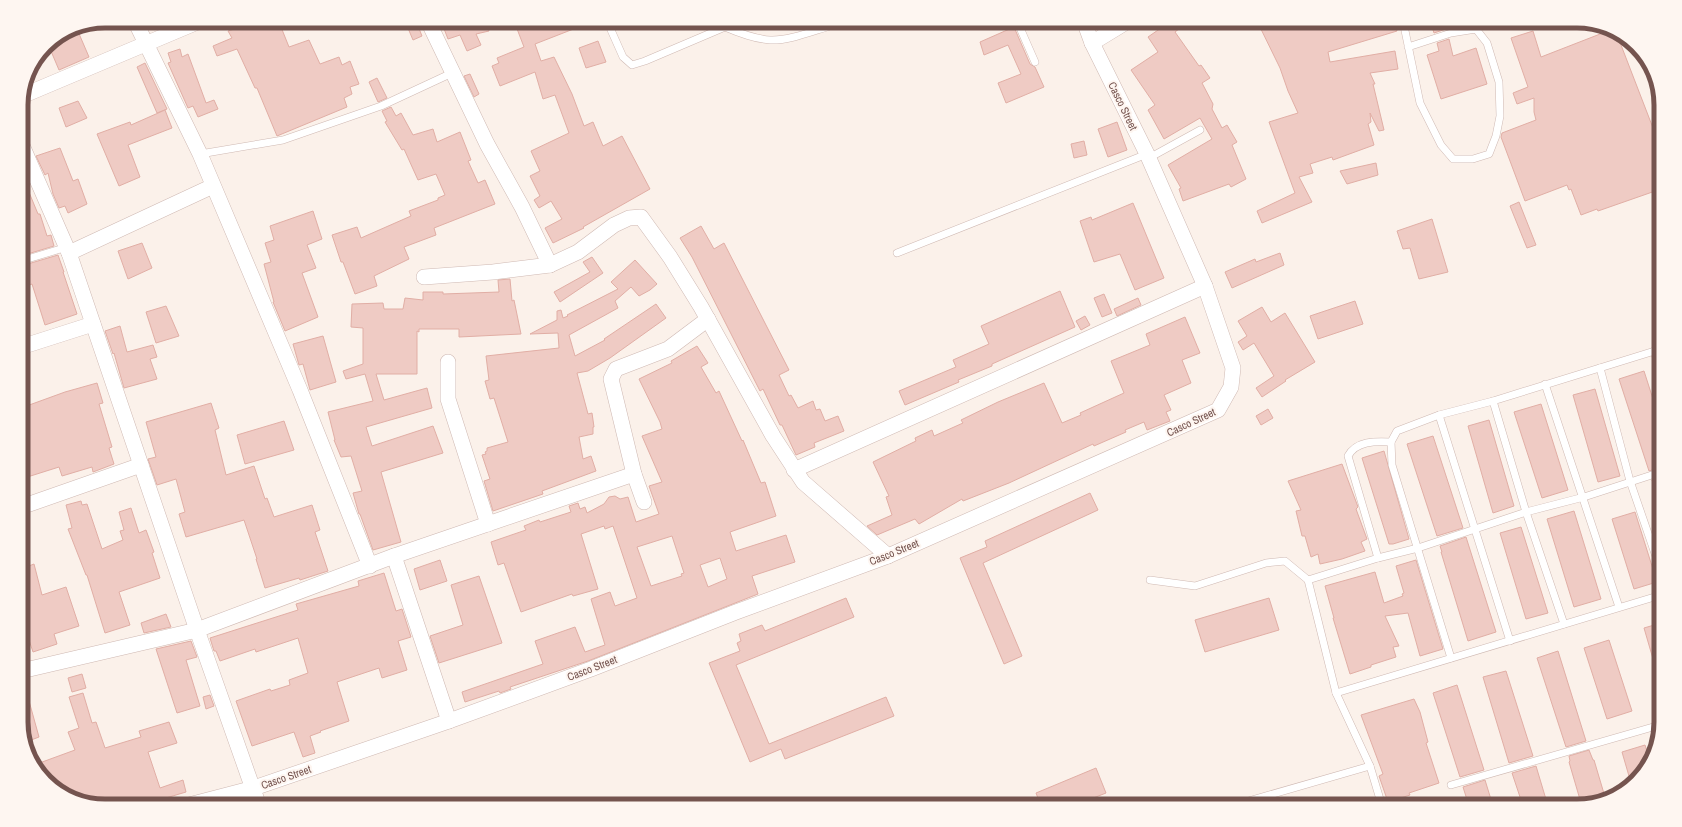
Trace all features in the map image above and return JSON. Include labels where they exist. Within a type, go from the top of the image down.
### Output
[{"type":"street","points":[[138,28],[200,154],[300,390],[370,566]]},
{"type":"street","points":[[29,93],[183,28]]},
{"type":"street","points":[[431,28],[487,144],[522,207],[550,265]]},
{"type":"street","name":"Casco Street","points":[[212,799],[254,788],[449,721],[591,669],[736,612],[888,556],[1218,410],[1230,387],[1234,368],[1205,286],[1148,156],[1092,43],[1087,28]]},
{"type":"street","points":[[1092,43],[1117,28]]},
{"type":"street","points":[[28,159],[68,250],[197,630],[257,799]]},
{"type":"street","points":[[68,250],[213,186]]},
{"type":"street","points":[[424,277],[493,272],[550,265],[578,252],[614,225],[629,218],[641,217],[670,257],[708,319],[773,436],[794,470],[803,482],[888,556]]},
{"type":"street","points":[[794,470],[1205,286]]},
{"type":"street","points":[[644,502],[634,474],[611,379],[616,369],[668,349],[708,319]]},
{"type":"street","points":[[28,345],[92,324]]},
{"type":"street","points":[[448,362],[448,399],[488,524]]},
{"type":"street","points":[[28,505],[141,465]]},
{"type":"street","points":[[28,669],[197,630],[394,556],[634,474]]},
{"type":"street","points":[[394,556],[449,721]]},
{"type":"lane","points":[[610,28],[623,57],[632,65],[645,61],[715,28]]},
{"type":"lane","points":[[732,28],[745,35],[769,40],[781,40],[823,28]]},
{"type":"lane","points":[[1020,28],[1035,62]]},
{"type":"lane","points":[[1404,28],[1408,47],[1420,102],[1441,145],[1453,159],[1473,159],[1488,154],[1496,136],[1500,116],[1499,82],[1487,43],[1476,29],[1451,33],[1408,47]]},
{"type":"lane","points":[[200,154],[283,140],[381,106],[452,73]]},
{"type":"lane","points":[[897,253],[1148,156],[1200,130]]},
{"type":"lane","points":[[28,259],[68,250]]},
{"type":"lane","points":[[1451,658],[1392,465],[1391,442],[1397,430],[1439,415],[1493,401],[1654,351]]},
{"type":"lane","points":[[1600,368],[1630,481],[1654,551]]},
{"type":"lane","points":[[1545,384],[1584,497],[1619,607]]},
{"type":"lane","points":[[1493,401],[1526,512],[1564,624]]},
{"type":"lane","points":[[1439,415],[1474,530],[1510,640]]},
{"type":"lane","points":[[1378,558],[1348,456],[1351,450],[1357,446],[1374,441],[1391,442]]},
{"type":"lane","points":[[1308,580],[1378,558],[1418,548],[1526,512],[1584,497],[1654,474]]},
{"type":"lane","points":[[1150,580],[1195,586],[1266,563],[1285,562],[1308,580],[1336,693],[1370,766],[1380,799]]},
{"type":"lane","points":[[1336,693],[1654,596]]},
{"type":"lane","points":[[1451,785],[1654,727]]},
{"type":"lane","points":[[1256,799],[1370,766]]},
{"type":"building","points":[[238,28],[281,28],[289,47],[309,40],[320,64],[339,57],[342,65],[350,61],[359,84],[350,87],[352,94],[344,98],[347,107],[277,136],[257,88],[255,88],[237,49],[217,56],[213,46],[232,38],[228,31]]},
{"type":"building","points":[[408,28],[419,28],[422,36],[413,40]]},
{"type":"building","points":[[444,28],[488,28],[489,31],[476,34],[481,45],[467,51],[460,35],[448,39]]},
{"type":"building","points":[[517,28],[576,28],[535,44],[541,61],[554,57],[572,94],[584,126],[593,122],[603,146],[622,136],[650,189],[583,227],[584,228],[553,243],[545,228],[562,219],[551,201],[539,208],[534,200],[540,196],[530,176],[540,171],[531,151],[569,133],[555,95],[543,99],[535,72],[500,86],[492,66],[499,63],[497,58],[524,47]]},
{"type":"building","points":[[1014,28],[1030,64],[1035,67],[1044,87],[1006,103],[998,83],[1021,74],[1008,45],[984,55],[980,42]]},
{"type":"building","points":[[1161,28],[1180,28],[1175,32],[1199,66],[1201,65],[1210,78],[1202,83],[1213,104],[1212,109],[1222,128],[1227,125],[1237,142],[1232,145],[1246,179],[1231,187],[1229,184],[1183,201],[1179,189],[1181,188],[1168,165],[1212,139],[1200,118],[1164,139],[1148,110],[1155,105],[1131,70],[1158,52],[1148,37]]},
{"type":"building","points":[[1260,28],[1396,28],[1397,31],[1328,52],[1330,62],[1395,51],[1398,69],[1370,73],[1375,84],[1373,84],[1384,130],[1379,131],[1370,113],[1371,122],[1368,124],[1374,145],[1333,160],[1332,157],[1310,164],[1313,173],[1299,177],[1312,202],[1262,223],[1257,211],[1295,193],[1269,122],[1298,113],[1280,68]]},
{"type":"building","points":[[1432,28],[1446,28],[1446,29],[1434,33]]},
{"type":"building","points":[[1533,31],[1541,57],[1604,33],[1619,41],[1654,128],[1654,191],[1598,211],[1597,209],[1581,215],[1571,189],[1569,190],[1567,185],[1525,201],[1501,137],[1502,133],[1536,120],[1534,112],[1534,98],[1517,104],[1513,93],[1528,87],[1511,38]]},
{"type":"building","points":[[79,33],[89,57],[59,70],[51,50],[67,38]]},
{"type":"building","points":[[1449,39],[1453,56],[1476,48],[1487,84],[1441,99],[1427,55],[1439,51],[1437,43]]},
{"type":"building","points":[[598,41],[606,62],[586,68],[579,48]]},
{"type":"building","points":[[180,49],[182,57],[188,54],[206,103],[214,100],[218,109],[198,117],[193,106],[188,108],[168,63],[171,62],[168,53]]},
{"type":"building","points":[[145,63],[167,109],[157,113],[137,67]]},
{"type":"building","points":[[470,74],[479,94],[474,97],[464,76]]},
{"type":"building","points":[[377,78],[387,98],[378,102],[369,82]]},
{"type":"building","points":[[78,101],[87,118],[66,127],[59,108]]},
{"type":"building","points":[[391,107],[396,116],[401,113],[413,135],[433,129],[437,142],[460,132],[471,160],[468,161],[478,183],[485,180],[495,204],[434,228],[436,235],[404,247],[409,259],[374,276],[377,286],[355,294],[343,262],[341,262],[332,235],[357,227],[361,238],[411,216],[409,211],[438,200],[438,198],[445,195],[436,174],[418,180],[404,149],[402,150],[385,122],[387,121],[382,111]]},
{"type":"building","points":[[165,110],[172,128],[128,145],[140,177],[119,186],[97,134],[130,122],[131,125]]},
{"type":"building","points":[[1117,122],[1127,150],[1108,157],[1098,129]]},
{"type":"building","points":[[1084,141],[1087,155],[1074,158],[1071,144]]},
{"type":"building","points":[[60,148],[73,181],[78,179],[87,204],[68,213],[65,206],[59,208],[53,194],[48,173],[45,175],[36,156]]},
{"type":"building","points":[[1376,163],[1378,175],[1347,184],[1340,171]]},
{"type":"building","points":[[28,190],[38,214],[40,214],[47,236],[51,235],[54,246],[28,254]]},
{"type":"building","points":[[1519,202],[1536,245],[1527,248],[1510,206]]},
{"type":"building","points":[[1133,203],[1164,278],[1135,290],[1120,254],[1094,262],[1080,221],[1091,217],[1092,220]]},
{"type":"building","points":[[313,211],[322,239],[307,245],[316,268],[302,273],[318,317],[285,331],[273,302],[264,264],[271,262],[265,243],[274,240],[270,226]]},
{"type":"building","points":[[1432,219],[1448,272],[1419,279],[1410,248],[1403,249],[1397,231]]},
{"type":"building","points":[[701,226],[714,249],[724,243],[789,370],[779,375],[789,396],[791,395],[798,408],[813,401],[816,410],[820,409],[825,421],[838,416],[844,431],[814,443],[815,447],[796,455],[763,389],[760,391],[692,257],[680,238]]},
{"type":"building","points":[[142,243],[152,268],[128,279],[118,251]]},
{"type":"building","points":[[1280,253],[1284,265],[1232,288],[1225,272],[1255,259],[1256,262]]},
{"type":"building","points":[[58,255],[77,314],[45,325],[32,284],[28,286],[28,264]]},
{"type":"building","points":[[592,257],[603,273],[560,302],[554,292],[590,272],[583,262]]},
{"type":"building","points":[[635,260],[657,284],[639,296],[631,287],[615,301],[618,308],[569,335],[575,356],[605,340],[604,339],[656,304],[666,318],[610,358],[588,371],[577,373],[588,414],[592,413],[594,427],[593,434],[579,437],[583,459],[591,456],[596,471],[542,491],[543,494],[493,511],[484,481],[490,479],[482,455],[486,454],[485,452],[487,451],[487,448],[508,442],[494,398],[490,399],[485,381],[489,380],[486,356],[559,348],[558,333],[530,334],[557,320],[557,311],[561,310],[563,318],[618,289],[611,282]]},
{"type":"building","points":[[510,279],[512,301],[514,300],[521,334],[459,337],[459,329],[419,329],[419,332],[417,331],[417,374],[376,374],[384,400],[427,388],[432,408],[366,427],[372,446],[433,426],[443,453],[381,472],[401,542],[373,550],[359,514],[353,493],[362,491],[351,456],[341,457],[334,440],[328,412],[373,401],[365,374],[346,379],[343,371],[363,364],[363,328],[351,327],[352,304],[383,303],[384,309],[403,309],[405,298],[423,300],[423,292],[443,292],[443,294],[499,292],[498,280]]},
{"type":"building","points":[[1060,291],[1075,327],[992,364],[992,366],[958,380],[959,382],[905,405],[899,391],[956,367],[953,360],[989,344],[981,326]]},
{"type":"building","points":[[1104,294],[1112,313],[1102,317],[1094,298]]},
{"type":"building","points":[[1138,298],[1141,305],[1117,316],[1114,309]]},
{"type":"building","points":[[1355,301],[1363,324],[1318,339],[1310,316]]},
{"type":"building","points":[[166,306],[179,336],[156,343],[146,312]]},
{"type":"building","points":[[1262,307],[1271,322],[1285,313],[1315,362],[1285,380],[1286,381],[1262,397],[1256,388],[1274,376],[1254,343],[1243,350],[1238,342],[1247,336],[1238,321]]},
{"type":"building","points":[[1085,316],[1090,325],[1081,330],[1076,321]]},
{"type":"building","points":[[1185,317],[1200,353],[1182,360],[1191,383],[1164,395],[1171,410],[1166,412],[1170,421],[1147,430],[1144,422],[1125,430],[1126,432],[1094,446],[1093,444],[1009,483],[963,501],[962,499],[919,524],[915,519],[877,535],[867,526],[892,515],[886,497],[889,496],[873,462],[916,441],[915,438],[932,430],[934,436],[963,423],[961,420],[998,402],[1044,383],[1062,423],[1081,415],[1080,413],[1124,393],[1111,361],[1150,345],[1146,334]]},
{"type":"building","points":[[120,326],[127,352],[153,345],[157,357],[150,359],[157,379],[124,388],[114,353],[113,354],[105,331]]},
{"type":"building","points":[[323,336],[336,382],[310,390],[303,364],[299,365],[293,344]]},
{"type":"building","points":[[697,346],[708,363],[701,367],[716,393],[719,391],[742,441],[743,440],[761,483],[765,482],[776,516],[730,532],[736,551],[786,535],[795,562],[752,576],[758,594],[588,661],[510,687],[511,689],[500,693],[499,691],[465,702],[462,692],[543,664],[535,641],[575,627],[585,652],[605,645],[591,599],[610,592],[615,606],[637,598],[613,526],[605,529],[604,526],[581,534],[598,589],[573,596],[572,594],[521,612],[504,563],[498,565],[491,542],[526,530],[524,526],[539,520],[540,522],[571,512],[569,506],[578,503],[580,509],[585,507],[587,513],[604,504],[609,497],[615,496],[620,499],[628,497],[636,522],[659,514],[649,486],[662,482],[642,436],[662,429],[639,379],[672,363],[671,361]],"holes":[[[672,536],[684,573],[681,574],[682,576],[651,586],[637,547]],[[720,558],[727,579],[708,587],[700,565]]]},
{"type":"building","points":[[1644,371],[1654,402],[1654,469],[1649,471],[1619,379]]},
{"type":"building","points":[[97,383],[103,403],[99,404],[112,447],[109,448],[114,464],[93,472],[92,467],[62,476],[59,467],[28,477],[28,405],[65,392]]},
{"type":"building","points":[[1595,389],[1620,476],[1598,482],[1573,395]]},
{"type":"building","points":[[211,403],[219,428],[215,430],[226,475],[254,466],[265,499],[267,498],[274,517],[312,505],[320,530],[315,532],[328,571],[300,580],[299,578],[265,588],[244,520],[186,537],[179,514],[185,512],[176,479],[157,485],[148,459],[156,457],[146,422]]},
{"type":"building","points":[[1541,404],[1568,490],[1542,498],[1514,412]]},
{"type":"building","points":[[1268,409],[1273,418],[1261,425],[1256,416]]},
{"type":"building","points":[[1489,420],[1514,506],[1493,513],[1468,426]]},
{"type":"building","points":[[284,421],[294,450],[245,464],[237,435]]},
{"type":"building","points":[[1433,436],[1463,528],[1437,536],[1407,444]]},
{"type":"building","points":[[1384,451],[1409,539],[1393,544],[1389,544],[1362,458]]},
{"type":"building","points":[[1342,464],[1358,507],[1356,509],[1367,539],[1361,542],[1365,551],[1342,559],[1320,564],[1318,554],[1311,557],[1305,536],[1302,536],[1296,511],[1301,510],[1288,481]]},
{"type":"building","points":[[1090,493],[1098,510],[983,563],[1022,656],[1004,664],[960,558],[987,547],[985,541]]},
{"type":"building","points":[[81,501],[82,505],[87,504],[102,549],[123,540],[120,531],[124,530],[119,512],[131,508],[139,533],[146,530],[154,552],[152,553],[160,578],[119,592],[130,625],[105,633],[87,575],[68,529],[72,528],[66,505]]},
{"type":"building","points":[[1574,511],[1601,599],[1574,607],[1547,519]]},
{"type":"building","points":[[1635,512],[1654,572],[1654,583],[1634,589],[1612,519]]},
{"type":"building","points":[[1521,527],[1548,613],[1526,619],[1500,533]]},
{"type":"building","points":[[1466,537],[1496,632],[1468,641],[1440,546]]},
{"type":"building","points":[[440,560],[447,581],[420,590],[414,569]]},
{"type":"building","points":[[1416,560],[1443,649],[1420,656],[1408,613],[1385,616],[1399,646],[1393,647],[1396,657],[1350,674],[1325,586],[1375,572],[1384,603],[1403,596],[1402,594],[1404,593],[1396,566]]},
{"type":"building","points":[[34,564],[42,595],[66,587],[79,626],[54,634],[57,644],[33,652],[28,637],[28,566]]},
{"type":"building","points":[[384,573],[396,611],[402,609],[411,637],[398,641],[407,670],[382,678],[379,668],[337,682],[349,721],[310,736],[315,753],[303,757],[294,732],[252,746],[236,701],[270,689],[271,691],[290,685],[289,680],[308,673],[298,638],[256,652],[255,649],[220,661],[216,651],[214,651],[210,638],[298,610],[296,604],[359,586],[358,581]]},
{"type":"building","points":[[479,576],[502,643],[439,663],[430,636],[463,625],[451,585]]},
{"type":"building","points":[[846,598],[854,617],[736,665],[769,744],[886,697],[894,716],[785,759],[781,749],[750,762],[709,663],[740,651],[737,643],[741,641],[739,634],[762,625],[765,631]]},
{"type":"building","points":[[1269,598],[1279,630],[1205,652],[1195,620]]},
{"type":"building","points":[[166,614],[171,627],[144,633],[141,623]]},
{"type":"building","points":[[1654,625],[1654,662],[1644,628]]},
{"type":"building","points":[[1609,640],[1632,711],[1607,719],[1584,648]]},
{"type":"building","points":[[191,641],[197,657],[186,660],[200,706],[177,713],[156,649]]},
{"type":"building","points":[[1558,651],[1586,741],[1566,747],[1537,658]]},
{"type":"building","points":[[1506,671],[1533,756],[1509,763],[1483,677]]},
{"type":"building","points":[[82,674],[86,688],[72,692],[68,678]]},
{"type":"building","points":[[1457,685],[1484,770],[1460,777],[1433,693]]},
{"type":"building","points":[[83,693],[92,723],[96,722],[105,748],[141,737],[139,731],[169,722],[177,743],[148,752],[160,788],[183,780],[186,792],[163,799],[105,799],[76,793],[54,780],[40,763],[75,750],[68,732],[79,728],[69,697]]},
{"type":"building","points":[[210,695],[214,706],[206,709],[203,697]]},
{"type":"building","points":[[28,697],[39,737],[30,740],[29,737]]},
{"type":"building","points":[[1414,699],[1420,712],[1428,742],[1426,743],[1439,783],[1409,793],[1410,795],[1397,799],[1387,799],[1379,776],[1383,774],[1361,715]]},
{"type":"building","points":[[1645,745],[1647,753],[1641,765],[1630,778],[1622,752]]},
{"type":"building","points":[[1589,750],[1594,760],[1604,794],[1580,799],[1569,762],[1569,756]]},
{"type":"building","points":[[1536,766],[1546,799],[1521,799],[1512,773]]},
{"type":"building","points":[[1096,768],[1106,793],[1091,799],[1038,799],[1036,793]]},
{"type":"building","points":[[1485,780],[1491,799],[1467,799],[1463,787]]}]
